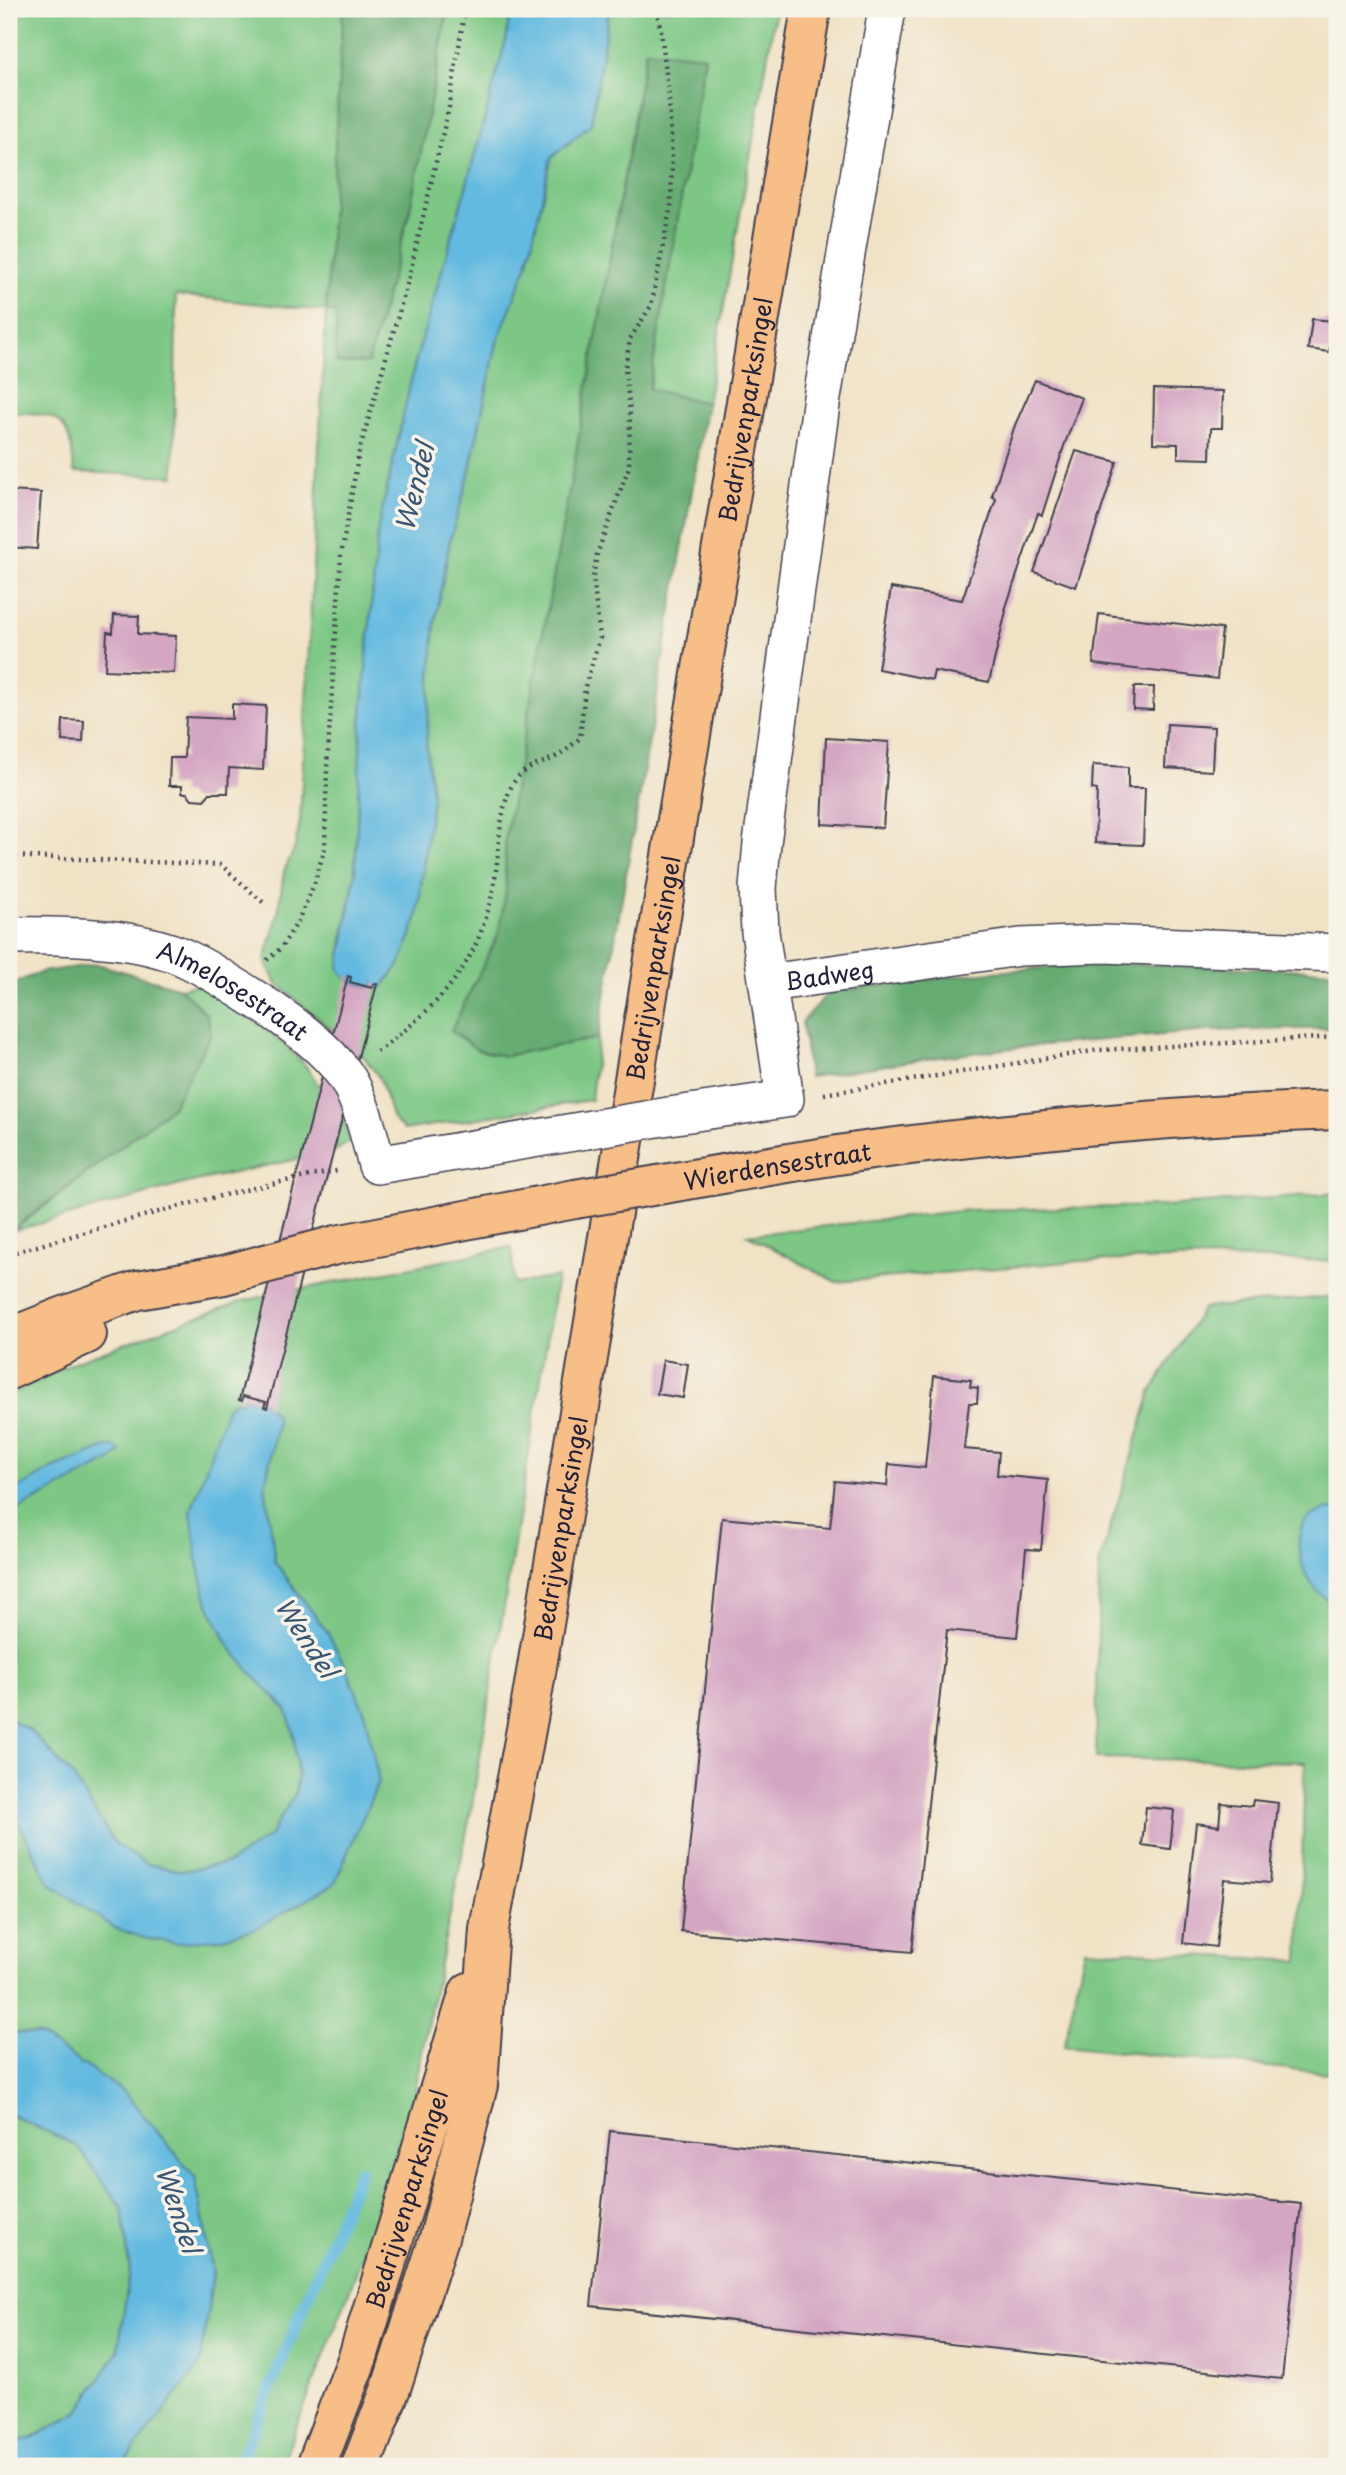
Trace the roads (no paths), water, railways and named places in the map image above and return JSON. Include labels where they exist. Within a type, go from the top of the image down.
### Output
[{"type":"main road","name":"Bedrijvenparksingel","points":[[361,2466],[391,2388],[439,2238],[478,2085],[489,1929],[534,1683],[811,9]]},
{"type":"main road","name":"Wierdensestraat","points":[[9,1338],[138,1290],[224,1275],[336,1245],[575,1199],[870,1151],[1029,1131],[1165,1119],[1337,1110]]},
{"type":"main road","name":"Wierdensestraat","points":[[9,1370],[224,1275]]},
{"type":"main road","name":"Bedrijvenparksingel","points":[[316,2466],[358,2357],[489,1929]]},
{"type":"street","points":[[769,983],[760,932],[758,888],[762,843],[821,404],[887,9]]},
{"type":"street","name":"Almelosestraat","points":[[9,936],[50,935],[140,946],[186,958],[236,987],[288,1021],[346,1076],[366,1123],[376,1164],[586,1130]]},
{"type":"street","name":"Badweg","points":[[586,1130],[785,1099],[769,983],[1020,947],[1103,944],[1337,953]]},
{"type":"water","name":"Wendel","points":[[510,9],[609,9],[591,124],[551,158],[527,266],[497,342],[468,478],[450,540],[435,623],[426,743],[432,797],[417,918],[401,962],[382,988],[377,988],[374,983],[372,988],[350,981],[351,977],[347,979],[339,969],[355,876],[361,726],[378,529],[415,363],[507,36]]},
{"type":"water","name":"Wendel","points":[[243,1396],[266,1402],[265,1407],[270,1408],[277,1422],[265,1486],[275,1562],[328,1633],[348,1672],[364,1711],[379,1781],[334,1884],[255,1929],[221,1938],[177,1943],[144,1938],[115,1928],[49,1883],[21,1827],[9,1813],[9,1719],[31,1731],[74,1778],[115,1844],[147,1864],[182,1871],[229,1863],[269,1837],[295,1794],[298,1778],[293,1731],[286,1709],[228,1644],[208,1604],[197,1559],[191,1511],[228,1406],[234,1401],[242,1401]]},
{"type":"water","points":[[106,1447],[115,1447],[121,1451],[110,1461],[9,1514],[9,1494],[52,1469]]},
{"type":"water","points":[[1328,1509],[1337,1510],[1337,1605],[1317,1591],[1310,1581],[1302,1564],[1299,1544],[1302,1526],[1307,1519]]},
{"type":"water","name":"Wendel","points":[[9,2032],[39,2035],[124,2092],[195,2177],[213,2272],[200,2364],[121,2466],[9,2466],[9,2442],[32,2439],[79,2411],[118,2351],[130,2271],[122,2208],[76,2145],[9,2114]]},
{"type":"waterway","points":[[238,2466],[360,2171]]}]
